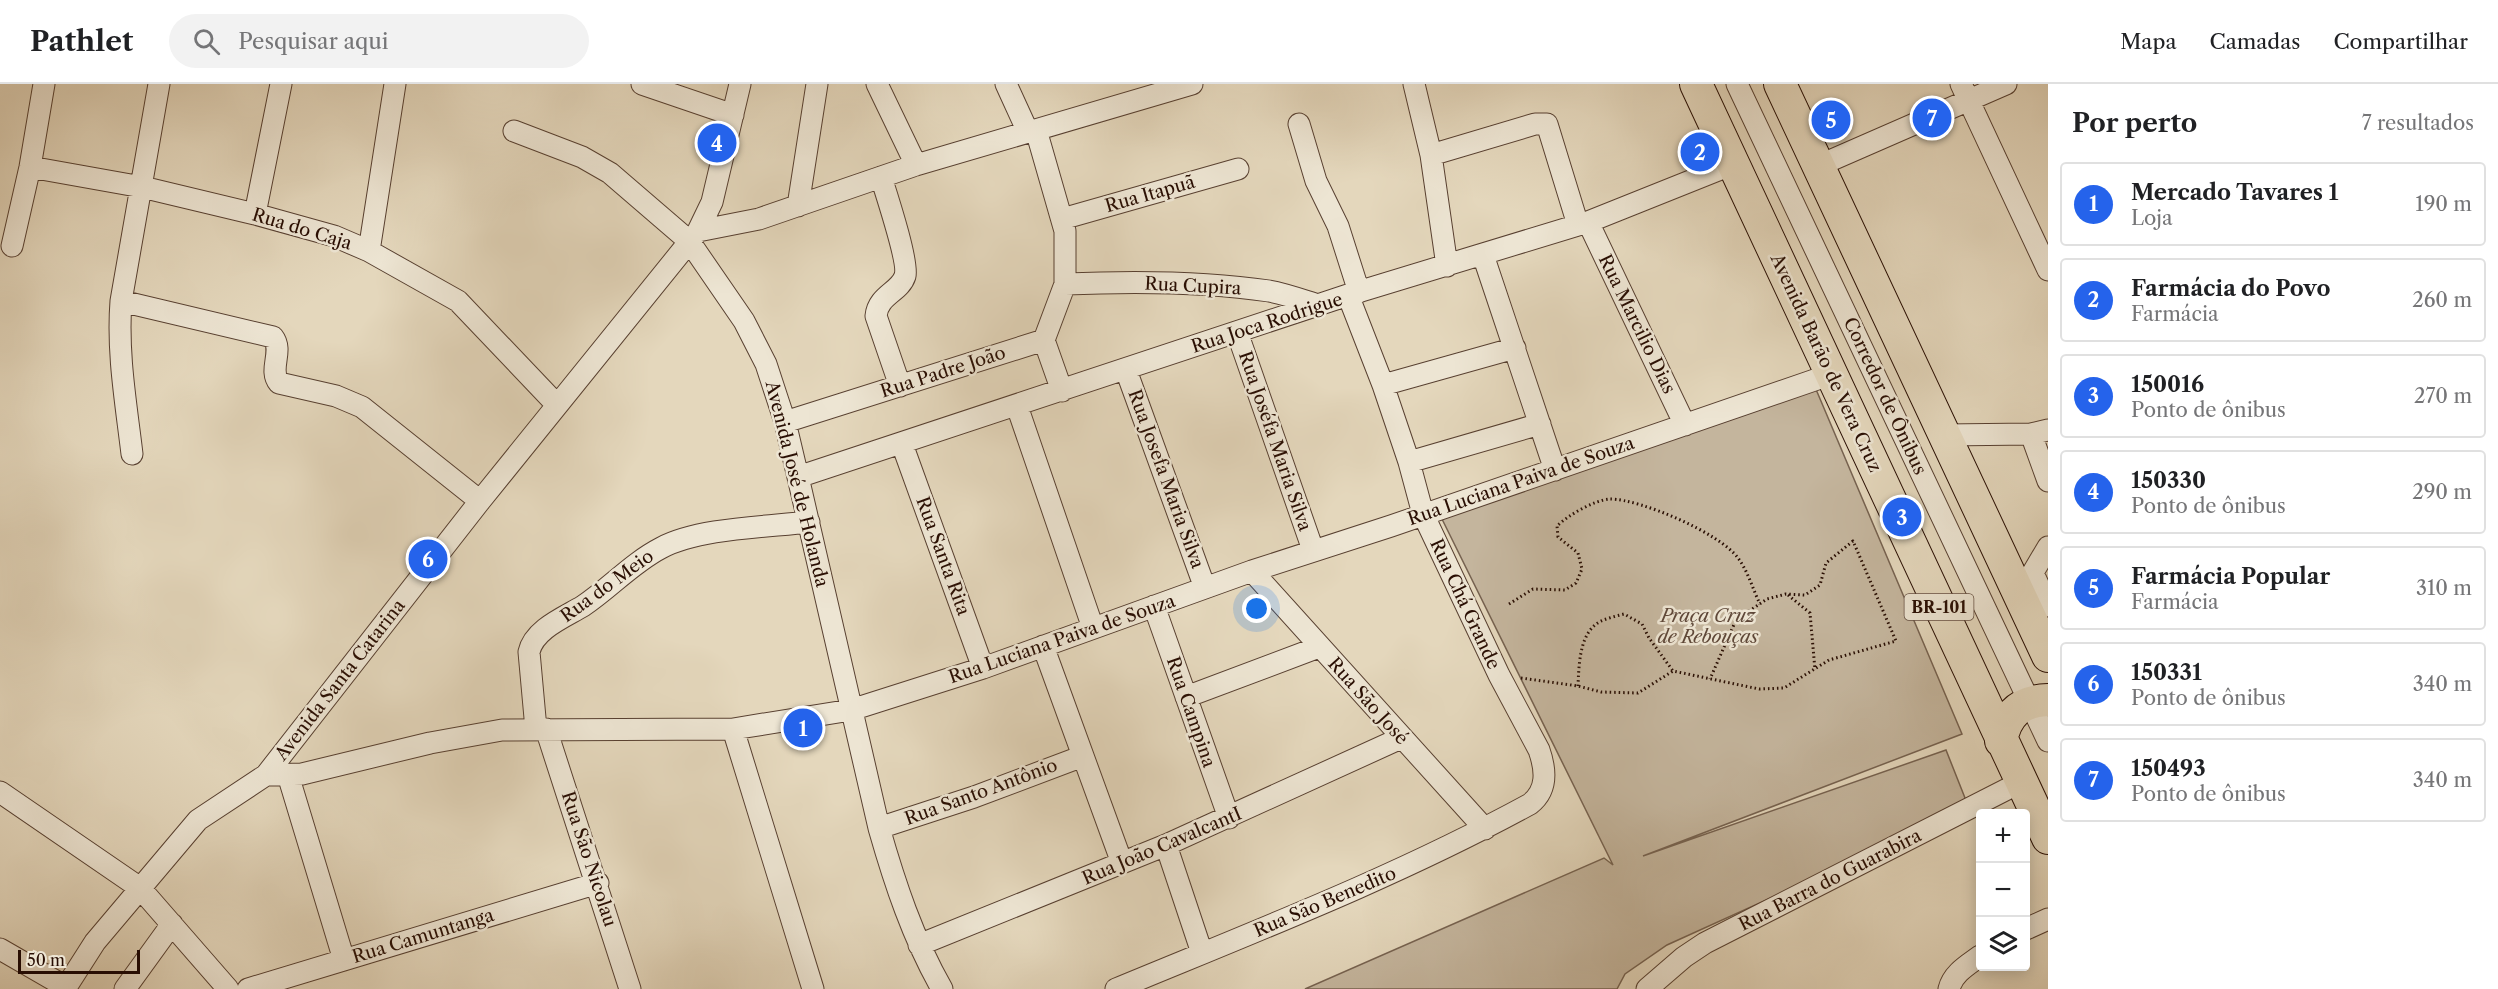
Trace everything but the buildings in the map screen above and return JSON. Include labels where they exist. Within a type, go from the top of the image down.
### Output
[{"type":"highway","name":"Avenida Barão de Vera Cruz","points":[[1696,84],[2048,838]]},
{"type":"highway","points":[[1780,84],[1944,435],[2033,592],[2048,656]]},
{"type":"highway","points":[[2001,741],[2006,722],[2012,713],[2039,701]]},
{"type":"street","points":[[12,246],[30,167],[44,84]]},
{"type":"street","points":[[132,454],[120,366],[119,324],[121,301],[159,84]]},
{"type":"street","points":[[255,214],[281,84]]},
{"type":"street","points":[[369,251],[395,84]]},
{"type":"street","points":[[642,84],[733,115]]},
{"type":"street","name":"Avenida Santa Catarina","points":[[65,988],[95,942],[198,820],[266,775],[480,501],[694,236],[712,202],[740,84]]},
{"type":"street","points":[[798,206],[817,84]]},
{"type":"street","points":[[877,84],[916,165]]},
{"type":"street","points":[[1006,84],[1032,131],[1062,219],[1067,246],[1065,284],[1044,340],[1062,391]]},
{"type":"street","points":[[694,236],[759,219],[916,165],[1032,131],[1139,92],[1192,84]]},
{"type":"street","points":[[1414,84],[1431,154],[1447,266]]},
{"type":"street","name":"Corredor de Ônibus","points":[[1737,84],[2039,701],[2048,741]]},
{"type":"street","points":[[1818,166],[1965,92],[2006,84]]},
{"type":"street","points":[[1965,92],[2048,270]]},
{"type":"street","name":"Rua Marcilio Dias","points":[[1431,154],[1535,124],[1544,123],[1548,127],[1583,224],[1685,425]]},
{"type":"street","name":"Rua Chá Grande","points":[[1299,124],[1316,181],[1338,226],[1354,294],[1409,462],[1423,514],[1542,760],[1544,786],[1538,798],[1530,804]]},
{"type":"street","name":"Avenida José de Holanda","points":[[514,131],[582,157],[610,173],[694,236],[744,321],[766,364],[785,422],[879,828],[892,874],[919,945],[942,989]]},
{"type":"street","name":"Rua Joca Rodrigue","points":[[798,477],[1318,305],[1583,224],[1733,164]]},
{"type":"street","name":"Rua do Caja","points":[[30,167],[142,187],[255,214],[334,236],[369,251],[458,302],[557,405]]},
{"type":"street","name":"Rua Itapuã","points":[[1062,219],[1238,169]]},
{"type":"street","points":[[881,177],[897,230],[906,272],[903,279],[877,309],[876,316],[900,386]]},
{"type":"street","points":[[1483,255],[1555,470]]},
{"type":"street","name":"Rua Cupira","points":[[1065,284],[1117,282],[1227,287],[1272,292],[1318,305]]},
{"type":"street","points":[[121,301],[273,337],[278,347],[275,372],[279,383],[356,403],[480,501]]},
{"type":"street","name":"Rua Joséfa Maria Silva","points":[[1237,332],[1313,550]]},
{"type":"street","name":"Rua Padre João","points":[[785,422],[1044,340]]},
{"type":"street","points":[[1383,385],[1515,348]]},
{"type":"street","name":"Rua Josefa Maria Silva","points":[[1126,370],[1205,588]]},
{"type":"street","name":"Rua Luciana Paiva de Souza","points":[[266,775],[302,774],[430,743],[502,730],[733,729],[851,710],[983,668],[1252,571],[1555,470],[1832,374]]},
{"type":"street","points":[[1017,406],[1093,628]]},
{"type":"street","points":[[1409,462],[1540,424]]},
{"type":"street","points":[[1944,435],[2039,432],[2048,482]]},
{"type":"street","name":"Rua Santa Rita","points":[[902,444],[983,668]]},
{"type":"street","name":"Rua do Meio","points":[[541,729],[529,652],[530,645],[539,634],[587,603],[639,561],[662,547],[691,538],[733,530],[809,522]]},
{"type":"street","points":[[2033,592],[2048,547]]},
{"type":"street","name":"Rua São José","points":[[1252,571],[1485,829]]},
{"type":"street","name":"Rua Campina","points":[[1154,606],[1229,818]]},
{"type":"street","points":[[1043,646],[1122,863]]},
{"type":"street","points":[[1186,697],[1319,647]]},
{"type":"street","name":"Rua São Nicolau","points":[[541,729],[597,883],[630,989]]},
{"type":"street","points":[[733,729],[813,989]]},
{"type":"street","name":"Rua João CavalcantI","points":[[919,945],[1229,818],[1401,738]]},
{"type":"street","name":"Rua Santo Antônio","points":[[879,828],[974,797],[1083,756]]},
{"type":"street","points":[[288,775],[344,960]]},
{"type":"street","name":"Rua Barra do Guarabira","points":[[1660,984],[1705,943],[2021,782]]},
{"type":"street","points":[[0,792],[140,888],[228,989]]},
{"type":"street","name":"Rua São Benedito","points":[[1116,989],[1305,913],[1485,829],[1530,804]]},
{"type":"street","points":[[1166,845],[1202,953]]},
{"type":"street","name":"Rua Camuntanga","points":[[248,989],[597,883]]},
{"type":"street","points":[[2030,927],[2048,919]]},
{"type":"street","points":[[125,989],[172,924]]},
{"type":"street","points":[[0,949],[65,988]]},
{"type":"street","points":[[1949,989],[1960,970],[1976,959]]},
{"type":"path","points":[[1509,604],[1533,589],[1565,590],[1576,583],[1582,569],[1578,553],[1558,537],[1557,526],[1568,515],[1608,499],[1647,505],[1713,536],[1738,557],[1760,604]]},
{"type":"path","points":[[1578,686],[1585,638],[1599,622],[1624,614],[1642,624],[1649,638],[1673,671],[1710,679],[1759,689],[1784,688],[1828,660],[1896,641],[1853,541],[1826,562],[1820,585],[1805,595],[1786,594],[1767,599],[1736,620],[1710,679]]},
{"type":"path","points":[[1786,594],[1810,613],[1815,669]]},
{"type":"path","points":[[1499,675],[1578,686],[1601,692],[1638,693],[1673,671]]},
{"type":"green space","name":"Praça Cruz de Rebouças","points":[[1815,387],[1962,734],[1643,856],[1946,750],[1969,808],[1667,945],[1625,974],[1617,989],[1305,989],[1604,858],[1613,865],[1439,513]]},
{"type":"place","name":"150493","points":[[1932,118]]},
{"type":"place","name":"Farmácia Popular","points":[[1831,120]]},
{"type":"place","name":"150330","points":[[717,143]]},
{"type":"place","name":"Farmácia do Povo","points":[[1700,152]]},
{"type":"place","name":"150016","points":[[1902,517]]},
{"type":"place","name":"150331","points":[[428,559]]},
{"type":"place","name":"Mercado Tavares 1","points":[[803,728]]}]
